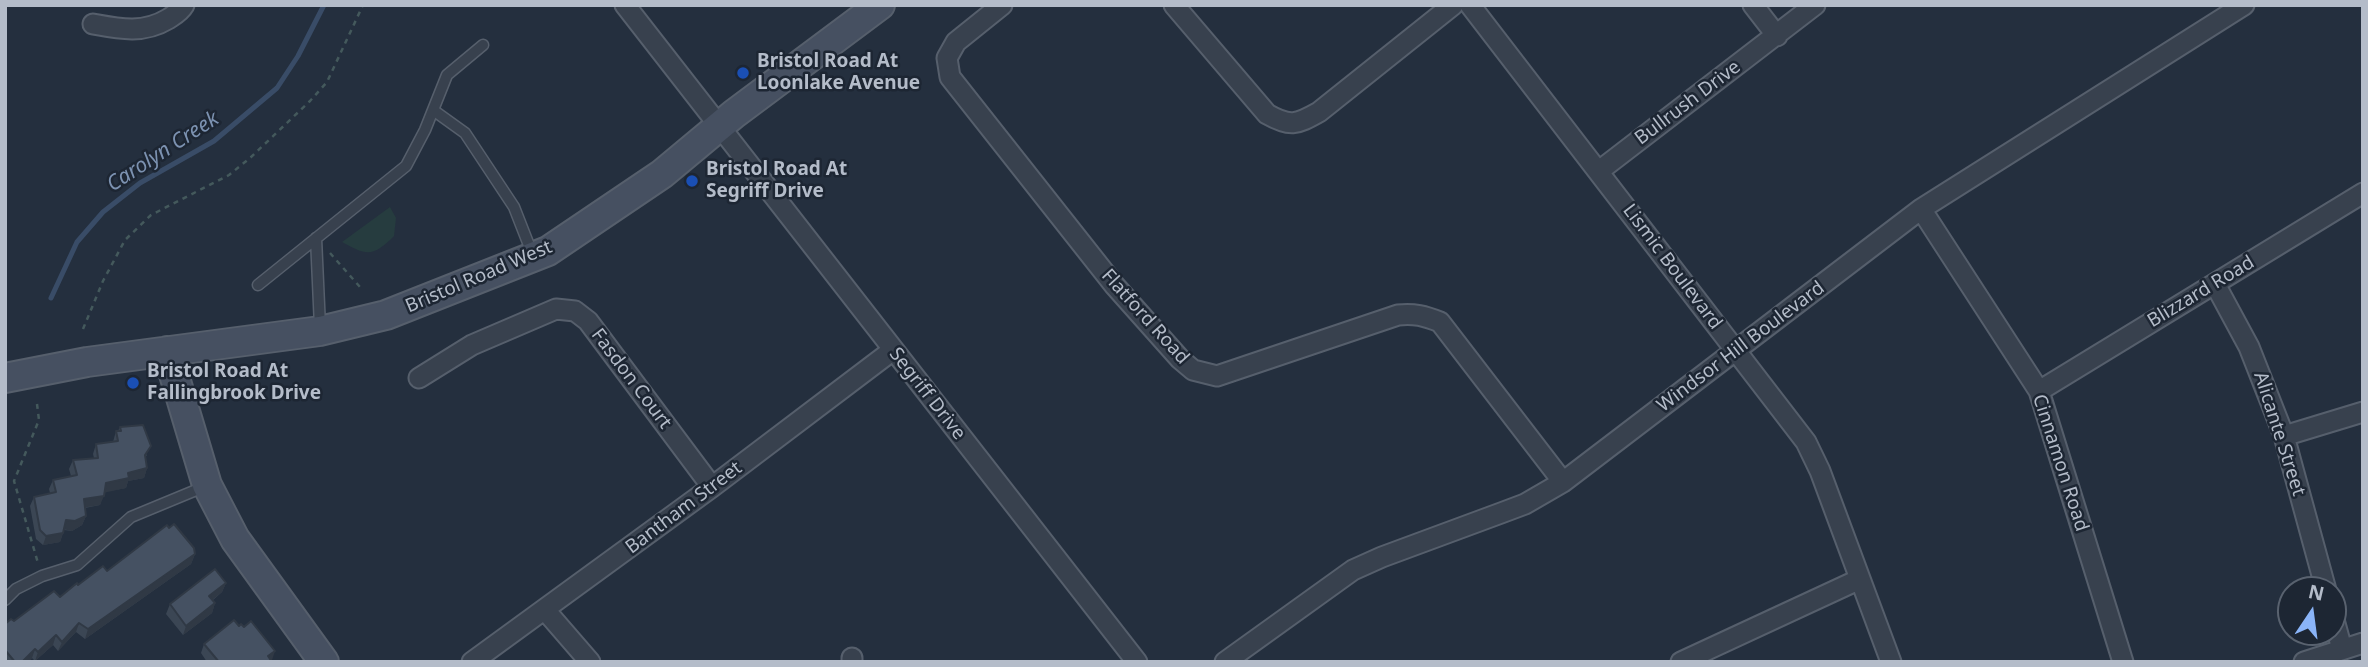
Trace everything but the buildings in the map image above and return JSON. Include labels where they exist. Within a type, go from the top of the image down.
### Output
[{"type":"street","points":[[93,24],[125,29],[154,27],[181,11],[184,5]]},
{"type":"street","name":"Segriff Drive","points":[[625,5],[1137,662]]},
{"type":"street","name":"Bristol Road West","points":[[5,378],[87,362],[320,331],[386,315],[548,251],[662,174],[718,127],[880,5]]},
{"type":"street","name":"Flatford Road","points":[[1002,5],[956,42],[947,58],[950,77],[1115,286],[1186,365],[1193,370],[1217,376],[1398,315],[1411,313],[1426,317],[1440,322],[1563,482]]},
{"type":"street","points":[[1174,5],[1267,114],[1285,124],[1304,121],[1319,111],[1453,5]]},
{"type":"street","name":"Lismic Boulevard","points":[[1470,5],[1806,442],[1820,471],[1891,662]]},
{"type":"street","points":[[1752,5],[1777,36]]},
{"type":"street","name":"Bullrush Drive","points":[[1599,170],[1815,5]]},
{"type":"street","name":"Windsor Hill Boulevard","points":[[1225,662],[1353,570],[1524,504],[1563,482],[1921,209],[2233,8]]},
{"type":"street","name":"Blizzard Road","points":[[2039,390],[2363,193]]},
{"type":"street","name":"Cinnamon Road","points":[[1921,209],[2039,390],[2123,662]]},
{"type":"street","name":"Alicante Street","points":[[2215,284],[2249,347],[2284,436],[2322,576]]},
{"type":"street","name":"Fasdon Court","points":[[419,377],[472,345],[556,309],[575,311],[588,321],[712,487]]},
{"type":"street","name":"Bantham Street","points":[[472,662],[712,487],[892,350]]},
{"type":"street","points":[[167,351],[207,485],[235,539],[324,662]]},
{"type":"street","points":[[2284,436],[2363,412]]},
{"type":"street","points":[[1681,662],[1860,579]]},
{"type":"street","points":[[545,610],[590,662]]},
{"type":"street","points":[[2304,662],[2363,643]]},
{"type":"lane","points":[[258,285],[406,166],[447,75],[483,45]]},
{"type":"lane","points":[[433,110],[465,132],[514,207],[533,257]]},
{"type":"lane","points":[[316,238],[320,331]]},
{"type":"lane","points":[[5,600],[16,589],[42,576],[77,565],[131,517],[207,485]]},
{"type":"path","points":[[83,329],[103,281],[125,240],[151,215],[229,175],[310,101],[327,82],[363,5]]},
{"type":"path","points":[[316,238],[360,288]]},
{"type":"path","points":[[37,404],[40,420],[15,481],[42,576]]},
{"type":"green space","points":[[390,207],[396,218],[394,236],[381,248],[364,252],[342,242]]},
{"type":"waterway","name":"Carolyn Creek","points":[[51,298],[77,242],[103,212],[140,183],[214,141],[277,88],[298,56],[324,5]]},
{"type":"place","name":"Bristol Road At Loonlake Avenue","points":[[743,73]]},
{"type":"place","name":"Bristol Road At Segriff Drive","points":[[692,181]]},
{"type":"place","name":"Bristol Road At Fallingbrook Drive","points":[[133,383]]}]
